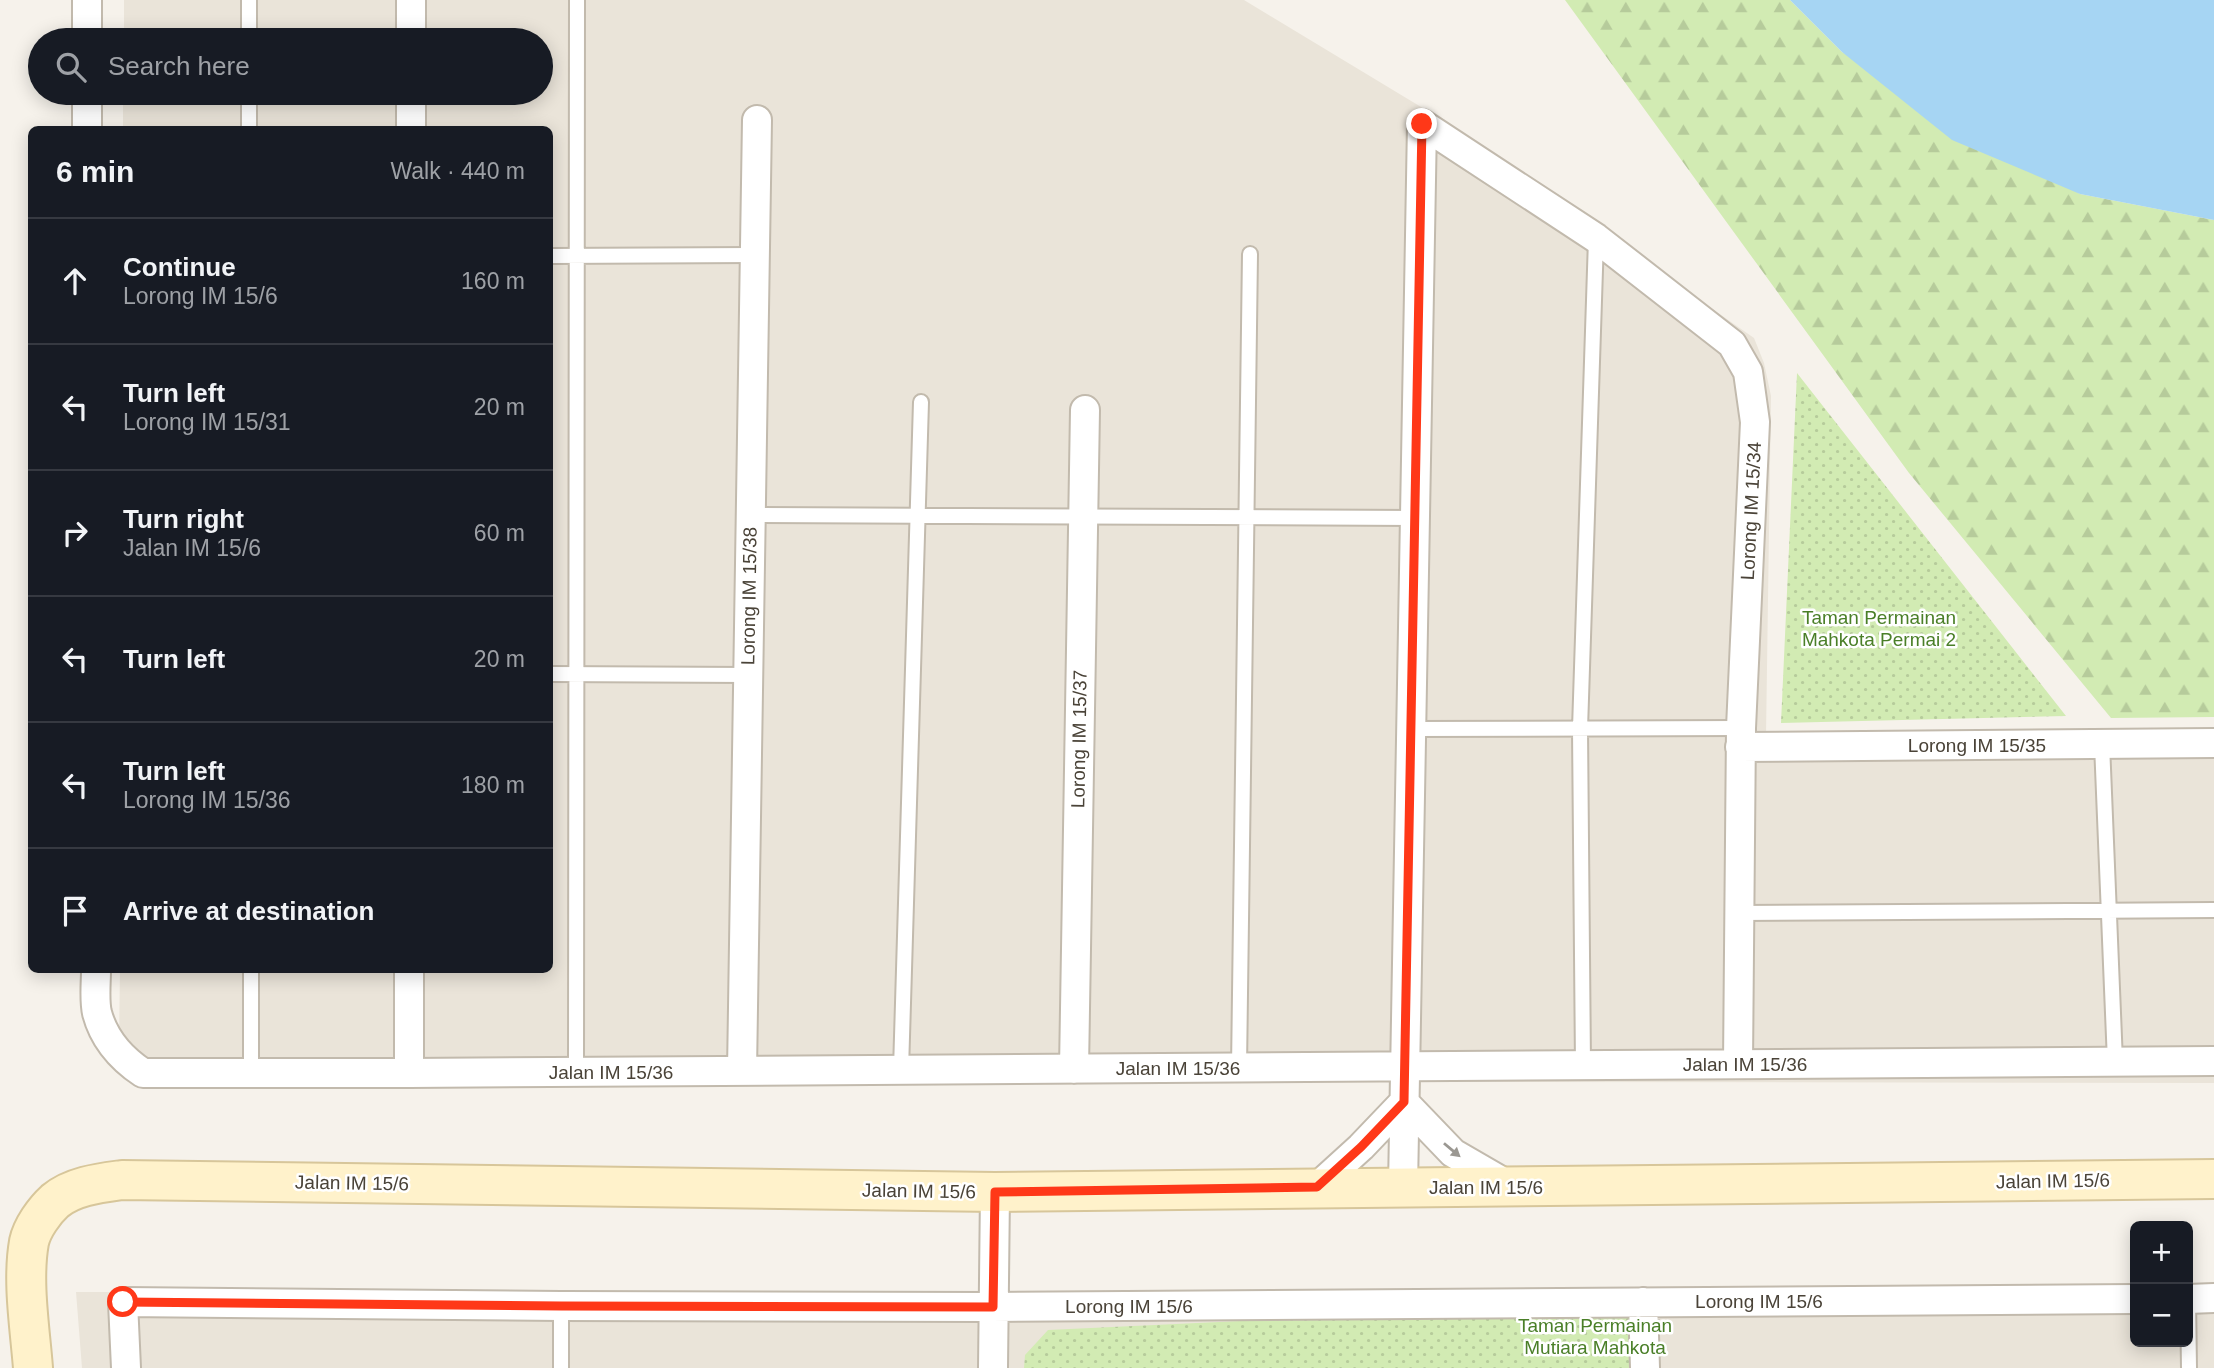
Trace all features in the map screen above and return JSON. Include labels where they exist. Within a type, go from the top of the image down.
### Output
[{"type":"street","points":[[87,28],[88,0]]},
{"type":"street","points":[[411,0],[411,28]]},
{"type":"street","points":[[87,105],[87,126]]},
{"type":"street","points":[[411,105],[411,126]]},
{"type":"street","name":"Lorong IM 15/38","points":[[742,1071],[757,120]]},
{"type":"street","name":"Lorong IM 15/34","points":[[1415,517],[1422,124],[1596,238],[1732,344],[1748,372],[1755,422],[1741,737],[1738,1064]]},
{"type":"street","name":"Lorong IM 15/37","points":[[1074,1069],[1085,410]]},
{"type":"street","points":[[1403,1187],[1415,517]]},
{"type":"street","name":"Lorong IM 15/35","points":[[1741,737],[2102,744],[2214,743]]},
{"type":"street","name":"Jalan IM 15/36","points":[[96,973],[97,1012],[111,1043],[126,1062],[143,1073],[2214,1061]]},
{"type":"street","points":[[409,973],[410,1073]]},
{"type":"street","points":[[1404,1102],[1453,1153],[1513,1187]]},
{"type":"street","points":[[1317,1187],[1361,1147],[1404,1102]]},
{"type":"street","name":"Jalan IM 15/6","points":[[33,1368],[26,1269],[30,1240],[41,1216],[56,1200],[74,1191],[122,1180],[995,1192],[2214,1179]]},
{"type":"street","points":[[993,1368],[995,1192]]},
{"type":"street","points":[[2193,1299],[2214,1298]]},
{"type":"street","name":"Lorong IM 15/6","points":[[126,1368],[123,1302],[993,1307],[2130,1299]]},
{"type":"street","points":[[1643,1302],[1645,1368]]},
{"type":"lane","points":[[249,0],[249,28]]},
{"type":"lane","points":[[576,1072],[577,0]]},
{"type":"lane","points":[[249,105],[249,126]]},
{"type":"lane","points":[[1583,1066],[1580,729],[1596,238]]},
{"type":"lane","points":[[1239,1068],[1250,254]]},
{"type":"lane","points":[[553,256],[754,255]]},
{"type":"lane","points":[[901,1070],[921,402]]},
{"type":"lane","points":[[750,515],[1415,517]]},
{"type":"lane","points":[[553,674],[748,675]]},
{"type":"lane","points":[[1411,729],[1580,729],[1741,737]]},
{"type":"lane","points":[[2102,744],[2115,1062]]},
{"type":"lane","points":[[1739,913],[2214,910]]},
{"type":"lane","points":[[251,973],[251,1074]]},
{"type":"lane","points":[[561,1306],[561,1368]]},
{"type":"lane","points":[[2189,1347],[2189,1368]]},
{"type":"shaded area","points":[[124,0],[1244,0],[1436,116],[1754,338],[1764,363],[1771,396],[1766,736],[2214,728],[2214,1083],[149,1080],[119,1041],[120,973],[553,973],[553,126],[123,126],[123,105],[553,105],[553,28],[124,28]]},
{"type":"shaded area","points":[[76,1292],[2130,1296],[2130,1347],[2193,1347],[2193,1296],[2214,1296],[2214,1368],[82,1368]]},
{"type":"green space","points":[[1565,0],[1790,0],[1842,52],[2080,194],[2214,220],[2214,717],[2111,718],[1909,473]]},
{"type":"green space","name":"Taman Permainan Mahkota Permai 2","points":[[1797,373],[2066,716],[1781,723]]},
{"type":"green space","name":"Taman Permainan Mutiara Mahkota","points":[[1643,1302],[1645,1368],[1024,1368],[1025,1355],[1048,1330]]},
{"type":"water","points":[[1790,0],[2214,0],[2214,220],[2080,194],[1952,140],[1842,52]]},
{"type":"route","points":[[123,1302],[993,1307],[995,1192],[1317,1187],[1361,1147],[1404,1102],[1422,124]]}]
